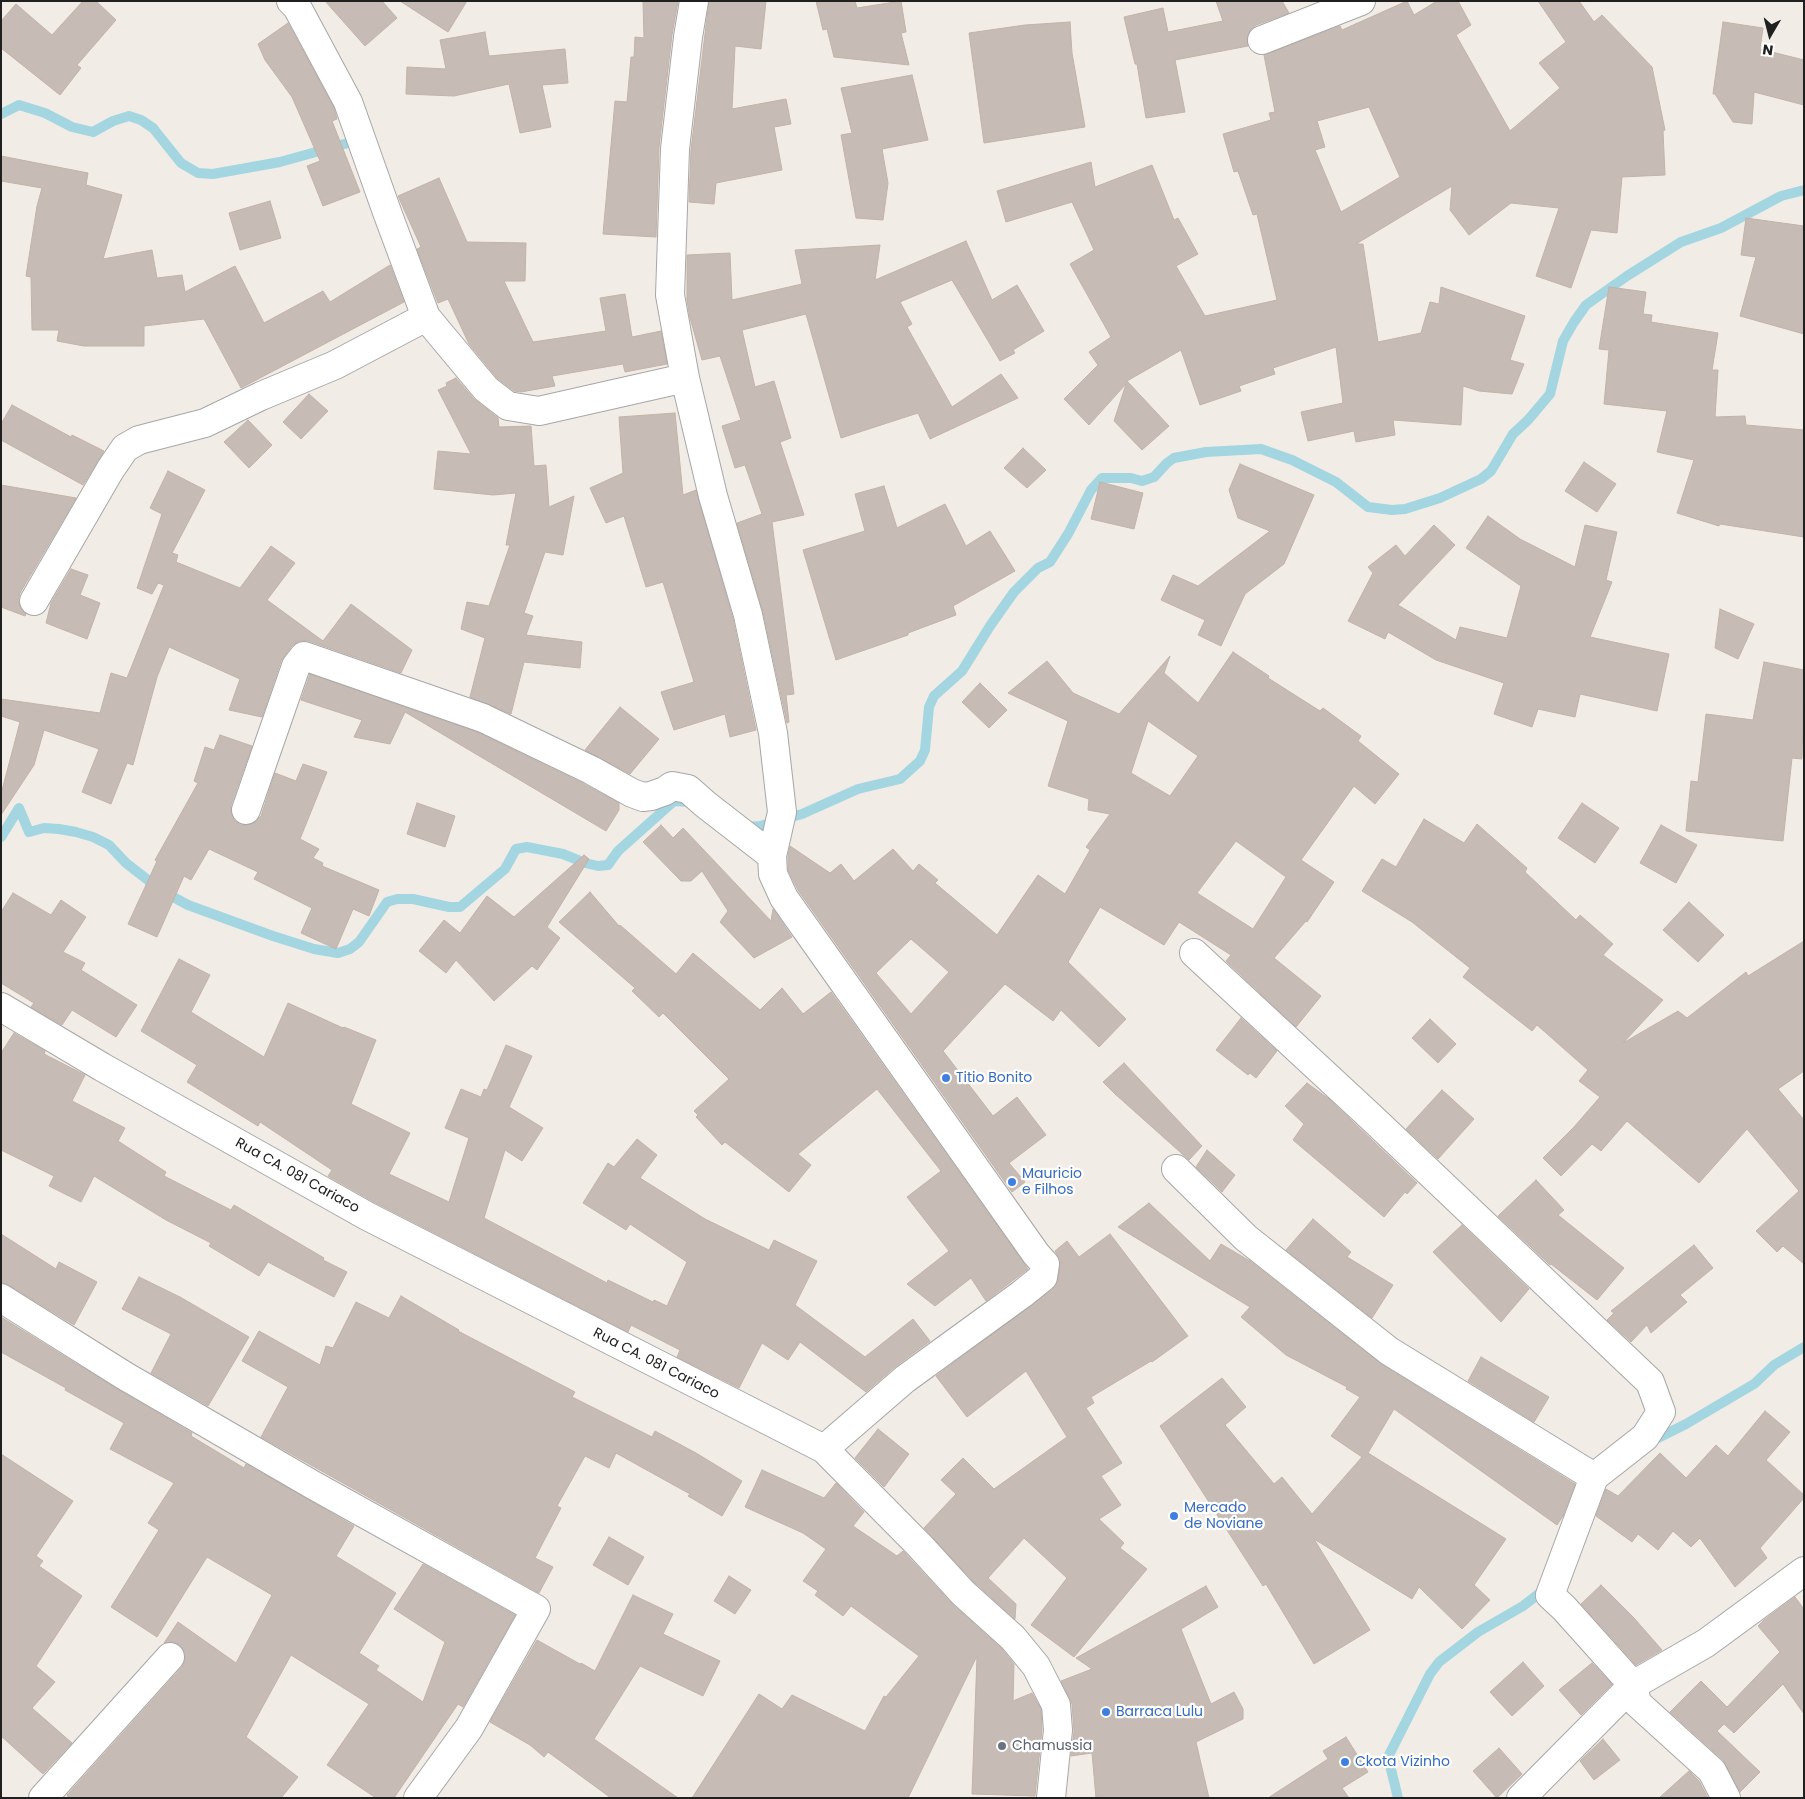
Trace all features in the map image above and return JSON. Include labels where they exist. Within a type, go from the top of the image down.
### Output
[{"type":"street","points":[[694,1],[675,149],[670,295],[685,378],[713,496],[750,624],[773,733],[782,812],[772,856],[773,874],[784,898],[1036,1254],[1045,1264],[1043,1277],[905,1379],[824,1449]]},
{"type":"street","points":[[1262,40],[1361,1]]},
{"type":"street","points":[[296,3],[348,102],[386,212],[426,317],[486,389],[508,406],[539,411],[685,378]]},
{"type":"street","points":[[34,601],[110,470],[125,448],[139,440],[205,423],[261,396],[335,366],[426,317]]},
{"type":"street","points":[[246,810],[296,666],[304,656],[483,718],[643,797],[665,791],[672,786],[688,789],[772,856]]},
{"type":"street","points":[[1194,953],[1372,1118],[1650,1382],[1661,1412],[1645,1436],[1594,1477],[1550,1595],[1634,1685],[1637,1703],[1712,1771],[1726,1798]]},
{"type":"street","name":"Rua CA. 081 Cariaco","points":[[1,1007],[102,1067],[367,1216],[824,1449],[920,1546],[963,1593],[1013,1638],[1036,1666],[1056,1705],[1058,1730],[1051,1798]]},
{"type":"street","points":[[1176,1169],[1246,1238],[1389,1351],[1594,1477]]},
{"type":"street","points":[[1,1298],[134,1381],[313,1485],[536,1608],[470,1728],[418,1798]]},
{"type":"street","points":[[1521,1798],[1634,1685],[1706,1643],[1804,1571]]},
{"type":"street","points":[[43,1798],[170,1656]]},
{"type":"building","points":[[83,1],[96,1],[116,20],[77,65],[81,68],[60,95],[1,48],[1,21],[16,4],[52,35]]},
{"type":"building","points":[[325,1],[382,1],[397,18],[365,46]]},
{"type":"building","points":[[400,1],[467,1],[448,32]]},
{"type":"building","points":[[643,1],[678,1],[672,35],[659,147],[656,237],[603,234],[615,101],[627,102],[631,57],[634,57],[635,37],[644,38]]},
{"type":"building","points":[[709,1],[766,1],[761,49],[735,46],[732,109],[786,99],[791,124],[774,127],[782,170],[716,183],[714,204],[689,202],[691,150]]},
{"type":"building","points":[[816,1],[855,1],[857,8],[901,1],[906,32],[901,33],[909,65],[834,57],[827,29],[823,30]]},
{"type":"building","points":[[1216,1],[1282,1],[1289,13],[1256,25],[1250,30],[1247,38],[1248,46],[1175,60],[1185,112],[1146,118],[1137,64],[1135,64],[1124,17],[1163,8],[1168,32],[1223,21]]},
{"type":"building","points":[[1407,1],[1414,15],[1437,1],[1458,1],[1471,25],[1456,35],[1510,131],[1560,88],[1539,63],[1566,42],[1538,1],[1579,1],[1594,22],[1602,15],[1652,67],[1665,130],[1663,131],[1665,175],[1622,177],[1617,233],[1591,230],[1571,288],[1536,276],[1559,208],[1511,203],[1469,235],[1450,210],[1452,186],[1356,244],[1363,244],[1378,342],[1421,333],[1430,302],[1439,304],[1441,287],[1525,316],[1510,360],[1524,364],[1512,394],[1479,391],[1463,386],[1461,425],[1393,420],[1395,435],[1356,442],[1354,431],[1308,441],[1301,412],[1343,403],[1336,347],[1273,368],[1275,374],[1239,386],[1241,391],[1200,405],[1181,350],[1127,381],[1169,426],[1142,450],[1114,421],[1126,384],[1089,425],[1064,399],[1098,365],[1089,352],[1111,337],[1070,264],[1094,250],[1072,202],[1006,222],[997,191],[1091,162],[1095,187],[1152,165],[1174,220],[1178,218],[1198,254],[1176,266],[1205,316],[1277,300],[1257,214],[1253,215],[1238,171],[1234,172],[1223,134],[1271,120],[1269,113],[1275,112],[1264,55],[1340,26],[1342,30]],"holes":[[[1369,107],[1400,177],[1341,212],[1315,150],[1325,147],[1317,121]]]},
{"type":"building","points":[[1070,22],[1072,53],[1085,127],[984,143],[969,33],[1025,25]]},
{"type":"building","points":[[1723,22],[1763,28],[1760,49],[1804,60],[1804,105],[1754,92],[1752,124],[1733,122],[1715,94],[1713,94]]},
{"type":"building","points":[[288,23],[334,108],[337,119],[332,121],[360,192],[323,206],[307,166],[320,161],[292,97],[265,60],[258,44]]},
{"type":"building","points":[[485,32],[489,56],[565,49],[568,83],[542,85],[551,127],[520,133],[509,84],[454,96],[406,94],[407,67],[446,69],[440,40]]},
{"type":"building","points":[[912,75],[928,140],[882,149],[888,183],[883,220],[856,218],[841,135],[852,133],[841,88]]},
{"type":"building","points":[[1,156],[88,173],[86,185],[122,195],[103,259],[152,250],[157,278],[182,275],[185,292],[235,266],[264,323],[323,291],[330,302],[390,265],[404,302],[241,388],[204,319],[144,326],[144,346],[84,346],[57,341],[59,330],[32,330],[31,277],[26,276],[37,206],[42,188],[1,181]]},
{"type":"building","points":[[439,178],[467,242],[526,243],[525,281],[504,281],[533,342],[606,331],[600,298],[625,294],[632,337],[661,331],[667,364],[625,372],[623,364],[552,376],[555,386],[521,392],[514,391],[497,378],[469,344],[448,299],[438,303],[417,249],[421,247],[398,196]]},
{"type":"building","points":[[270,201],[281,238],[240,250],[229,213]]},
{"type":"building","points":[[1746,218],[1804,226],[1804,334],[1740,316],[1756,257],[1741,255]]},
{"type":"building","points":[[966,241],[992,300],[1017,285],[1044,331],[1013,350],[1015,353],[1000,361],[952,280],[900,302],[912,324],[907,327],[952,407],[1001,374],[1018,398],[930,439],[918,413],[841,438],[806,314],[742,330],[755,387],[774,381],[791,438],[780,442],[804,515],[772,522],[794,694],[786,695],[789,722],[787,723],[763,612],[737,523],[762,514],[745,465],[735,468],[722,426],[741,420],[720,356],[702,360],[687,300],[687,255],[730,253],[732,300],[802,284],[795,250],[880,245],[875,280]]},
{"type":"building","points":[[1609,287],[1646,292],[1643,314],[1652,315],[1651,322],[1718,333],[1712,370],[1718,370],[1715,417],[1745,416],[1746,425],[1804,430],[1804,537],[1720,524],[1719,526],[1677,513],[1694,460],[1657,452],[1667,411],[1604,404],[1609,350],[1599,349]]},
{"type":"building","points":[[456,378],[474,399],[498,418],[499,427],[531,426],[534,466],[546,465],[549,507],[574,496],[563,555],[545,552],[524,613],[533,616],[526,635],[582,642],[580,668],[524,662],[511,714],[470,697],[485,638],[461,629],[467,602],[489,606],[510,545],[506,545],[516,493],[493,495],[434,489],[438,451],[471,454],[438,390],[447,386],[446,383]]},
{"type":"building","points":[[309,394],[328,411],[301,439],[283,422]]},
{"type":"building","points":[[12,405],[71,437],[72,435],[104,451],[83,485],[1,440],[1,424]]},
{"type":"building","points":[[675,413],[683,495],[696,490],[733,619],[756,730],[730,737],[725,714],[674,730],[661,692],[694,682],[663,582],[646,587],[624,516],[606,523],[590,488],[623,473],[619,417]]},
{"type":"building","points":[[248,420],[272,445],[249,468],[224,442]]},
{"type":"building","points":[[1023,448],[1046,470],[1027,488],[1004,468]]},
{"type":"building","points":[[1584,462],[1616,484],[1597,512],[1565,491]]},
{"type":"building","points":[[1240,464],[1314,495],[1284,564],[1245,594],[1221,646],[1198,635],[1205,620],[1161,600],[1173,575],[1198,586],[1270,531],[1238,518],[1229,490]]},
{"type":"building","points":[[168,471],[205,490],[172,553],[178,555],[176,562],[240,588],[271,546],[295,563],[267,600],[323,641],[351,604],[412,650],[401,673],[309,641],[299,641],[292,646],[281,661],[262,717],[229,710],[240,679],[169,647],[157,677],[133,765],[127,763],[111,804],[82,792],[99,749],[44,730],[34,765],[1,815],[1,794],[20,722],[1,716],[1,699],[100,713],[111,673],[127,678],[164,585],[158,583],[152,594],[137,588],[162,514],[150,508]]},
{"type":"building","points":[[1100,482],[1143,493],[1134,529],[1091,519]]},
{"type":"building","points":[[1,485],[76,498],[20,593],[18,601],[21,609],[26,614],[25,616],[1,607]]},
{"type":"building","points":[[884,486],[897,528],[945,504],[966,546],[990,531],[1015,571],[953,606],[956,615],[908,633],[908,635],[836,660],[803,550],[865,531],[855,494]]},
{"type":"building","points":[[1488,516],[1520,539],[1575,567],[1585,525],[1617,532],[1606,580],[1612,582],[1590,637],[1669,654],[1657,711],[1580,694],[1575,717],[1538,709],[1532,727],[1494,714],[1504,683],[1436,660],[1388,632],[1385,639],[1348,621],[1373,573],[1368,567],[1396,545],[1405,556],[1434,525],[1455,545],[1398,605],[1456,640],[1460,627],[1507,638],[1521,586],[1466,548]]},
{"type":"building","points":[[71,569],[88,575],[80,595],[100,603],[87,639],[46,623],[51,603]]},
{"type":"building","points":[[1720,609],[1754,624],[1738,659],[1715,648]]},
{"type":"building","points":[[1233,652],[1269,676],[1268,678],[1320,711],[1323,708],[1361,736],[1358,741],[1399,774],[1375,804],[1354,786],[1301,860],[1334,882],[1307,922],[1274,958],[1321,996],[1296,1027],[1226,961],[1231,955],[1179,922],[1164,945],[1100,907],[1068,962],[1126,1019],[1099,1047],[1061,1010],[1053,1021],[1005,984],[943,1051],[993,1116],[1017,1097],[1046,1135],[1009,1163],[1025,1182],[1012,1192],[798,890],[788,870],[790,846],[830,873],[841,864],[854,881],[893,849],[913,871],[919,864],[938,880],[935,883],[997,935],[1038,875],[1065,894],[1090,850],[1086,847],[1110,814],[1088,810],[1089,799],[1048,786],[1068,721],[1008,693],[1047,661],[1073,693],[1119,714],[1170,656],[1164,673],[1198,703]],"holes":[[[1148,721],[1198,756],[1170,796],[1131,773]],[[1236,841],[1286,877],[1253,929],[1197,893]],[[911,939],[949,972],[911,1014],[876,973]]]},
{"type":"building","points":[[1764,662],[1804,670],[1802,759],[1792,758],[1783,841],[1686,831],[1691,781],[1698,782],[1706,714],[1753,720]]},
{"type":"building","points":[[310,674],[477,732],[619,803],[619,810],[606,831],[405,712],[390,744],[354,737],[362,720],[301,700]]},
{"type":"building","points":[[980,683],[1007,710],[989,728],[962,702]]},
{"type":"building","points":[[620,707],[659,739],[630,774],[585,750]]},
{"type":"building","points":[[220,735],[252,746],[231,805],[234,820],[241,825],[256,822],[261,816],[275,773],[296,781],[303,764],[327,772],[300,839],[319,849],[313,858],[323,863],[322,866],[379,890],[369,916],[353,909],[336,949],[301,933],[312,908],[254,879],[258,872],[209,849],[191,880],[184,876],[157,937],[128,924],[157,861],[155,860],[198,783],[194,781],[205,747],[214,750]]},
{"type":"building","points":[[417,803],[455,816],[445,847],[407,834]]},
{"type":"building","points":[[1582,803],[1619,828],[1595,863],[1558,838]]},
{"type":"building","points":[[1424,819],[1464,843],[1477,824],[1527,868],[1525,872],[1576,920],[1580,915],[1613,944],[1603,955],[1663,1000],[1623,1043],[1678,1011],[1687,1018],[1746,972],[1748,976],[1804,941],[1804,1071],[1778,1089],[1804,1120],[1804,1264],[1783,1246],[1777,1252],[1756,1231],[1799,1191],[1747,1129],[1699,1183],[1627,1121],[1601,1151],[1592,1144],[1561,1176],[1543,1158],[1600,1097],[1579,1081],[1588,1070],[1537,1025],[1532,1031],[1463,977],[1470,968],[1412,922],[1362,891],[1382,859],[1396,867]]},
{"type":"building","points":[[661,825],[673,838],[683,828],[771,921],[773,909],[792,937],[754,958],[720,922],[728,911],[702,871],[691,881],[681,881],[643,842]]},
{"type":"building","points":[[1661,825],[1697,845],[1676,883],[1640,863]]},
{"type":"building","points":[[584,855],[589,859],[547,927],[560,938],[537,970],[532,966],[494,1001],[456,960],[446,973],[419,951],[444,920],[460,933],[487,896],[514,917]]},
{"type":"building","points":[[590,892],[619,926],[676,974],[693,953],[760,1010],[782,988],[803,1014],[831,992],[1028,1269],[986,1301],[971,1278],[935,1306],[907,1284],[949,1251],[907,1197],[941,1171],[877,1089],[798,1154],[811,1165],[789,1192],[725,1142],[722,1145],[696,1117],[698,1115],[694,1111],[729,1079],[663,1013],[659,1017],[632,991],[635,988],[559,922]]},
{"type":"building","points":[[13,893],[51,915],[61,900],[86,917],[63,952],[85,963],[81,970],[137,1005],[116,1037],[72,1010],[62,1025],[31,1007],[34,1003],[1,983],[1,912]]},
{"type":"building","points":[[1689,902],[1724,935],[1698,962],[1663,930]]},
{"type":"building","points":[[179,959],[210,975],[191,1012],[264,1057],[288,1003],[343,1028],[376,1040],[351,1104],[410,1133],[389,1174],[449,1202],[469,1138],[445,1128],[461,1089],[481,1097],[484,1089],[487,1090],[506,1045],[532,1056],[509,1107],[543,1128],[522,1161],[505,1150],[484,1218],[607,1283],[608,1280],[653,1302],[654,1300],[667,1306],[687,1262],[630,1224],[626,1230],[583,1203],[608,1163],[614,1167],[637,1139],[657,1155],[640,1178],[705,1219],[769,1250],[774,1240],[817,1261],[795,1305],[865,1357],[913,1319],[930,1341],[896,1366],[866,1392],[800,1342],[788,1360],[762,1343],[739,1388],[677,1357],[680,1350],[631,1325],[628,1332],[374,1202],[328,1176],[332,1170],[260,1122],[258,1126],[187,1082],[197,1065],[141,1031]]},
{"type":"building","points":[[1241,1018],[1277,1051],[1256,1078],[1250,1073],[1248,1075],[1216,1050]]},
{"type":"building","points":[[1430,1019],[1456,1044],[1438,1063],[1412,1038]]},
{"type":"building","points":[[14,1033],[45,1051],[44,1054],[85,1075],[72,1101],[125,1128],[118,1141],[166,1172],[164,1176],[231,1210],[234,1205],[324,1258],[323,1260],[347,1272],[334,1297],[268,1262],[259,1276],[209,1246],[211,1243],[166,1220],[94,1176],[81,1202],[49,1186],[54,1176],[1,1150],[1,1053]]},
{"type":"building","points":[[1124,1063],[1202,1146],[1189,1160],[1103,1082]]},
{"type":"building","points":[[1307,1083],[1329,1099],[1417,1183],[1407,1194],[1405,1192],[1384,1217],[1293,1140],[1304,1124],[1285,1106]]},
{"type":"building","points":[[1442,1090],[1474,1119],[1438,1159],[1406,1129]]},
{"type":"building","points":[[1207,1150],[1235,1175],[1222,1192],[1196,1167]]},
{"type":"building","points":[[1536,1180],[1564,1210],[1558,1215],[1624,1268],[1597,1300],[1550,1265],[1498,1216]]},
{"type":"building","points":[[1149,1203],[1210,1261],[1221,1244],[1250,1261],[1381,1364],[1575,1484],[1563,1516],[1557,1525],[1394,1409],[1368,1453],[1506,1539],[1474,1585],[1490,1600],[1462,1629],[1419,1587],[1412,1599],[1314,1539],[1370,1630],[1314,1664],[1266,1584],[1263,1586],[1160,1426],[1222,1378],[1246,1407],[1225,1425],[1274,1484],[1282,1477],[1312,1514],[1362,1457],[1331,1436],[1360,1397],[1346,1389],[1347,1387],[1286,1355],[1241,1317],[1250,1307],[1118,1227]]},
{"type":"building","points":[[1313,1219],[1351,1252],[1347,1257],[1393,1285],[1372,1318],[1286,1250]]},
{"type":"building","points":[[1462,1225],[1529,1289],[1501,1322],[1433,1252]]},
{"type":"building","points":[[1,1234],[56,1269],[59,1262],[97,1282],[74,1325],[1,1282]]},
{"type":"building","points":[[1110,1234],[1188,1336],[1152,1362],[1091,1397],[1094,1403],[1086,1408],[1122,1463],[1101,1476],[1121,1505],[1099,1519],[1124,1543],[1120,1548],[1147,1569],[1074,1657],[1031,1625],[1067,1578],[1024,1538],[988,1578],[1016,1604],[1015,1619],[974,1582],[924,1528],[956,1494],[941,1480],[963,1458],[994,1489],[1067,1437],[1026,1371],[967,1417],[936,1376],[1053,1289],[1058,1279],[1060,1266],[1060,1259],[1055,1251],[1067,1241],[1079,1257]]},
{"type":"building","points":[[1694,1245],[1713,1268],[1680,1295],[1687,1302],[1651,1333],[1647,1325],[1631,1342],[1607,1320],[1614,1313],[1611,1311]]},
{"type":"building","points":[[139,1277],[180,1297],[249,1337],[208,1406],[151,1373],[171,1334],[122,1309]]},
{"type":"building","points":[[401,1296],[458,1331],[575,1392],[572,1397],[652,1437],[655,1431],[742,1481],[722,1516],[688,1496],[690,1494],[616,1453],[609,1468],[585,1456],[557,1506],[561,1508],[535,1558],[553,1567],[539,1593],[261,1437],[288,1387],[242,1361],[259,1331],[320,1365],[326,1346],[333,1348],[356,1302],[389,1318]]},
{"type":"building","points":[[1,1317],[192,1433],[191,1436],[244,1468],[246,1464],[354,1526],[336,1556],[396,1593],[359,1653],[379,1666],[376,1670],[423,1702],[445,1642],[394,1609],[423,1564],[515,1615],[463,1707],[458,1704],[394,1798],[376,1798],[327,1765],[369,1704],[291,1655],[246,1737],[298,1777],[281,1798],[69,1798],[67,1795],[182,1667],[185,1653],[181,1646],[173,1642],[164,1643],[178,1622],[236,1663],[272,1595],[207,1557],[157,1637],[111,1607],[159,1530],[148,1523],[174,1483],[110,1449],[124,1423],[1,1352]]},
{"type":"building","points":[[1481,1357],[1549,1397],[1534,1422],[1468,1381]]},
{"type":"building","points":[[1765,1411],[1790,1432],[1766,1460],[1804,1495],[1804,1498],[1760,1548],[1767,1558],[1735,1587],[1700,1538],[1691,1547],[1673,1531],[1658,1550],[1638,1534],[1632,1542],[1596,1516],[1606,1489],[1618,1496],[1660,1453],[1686,1478],[1716,1445],[1728,1456]]},
{"type":"building","points":[[878,1429],[909,1454],[884,1487],[855,1458]]},
{"type":"building","points":[[1,1454],[73,1501],[36,1556],[43,1561],[39,1566],[82,1596],[36,1666],[55,1682],[32,1708],[72,1743],[43,1774],[1,1736]]},
{"type":"building","points":[[762,1470],[824,1498],[836,1483],[864,1512],[853,1526],[897,1556],[903,1551],[952,1604],[1002,1649],[1014,1664],[1013,1701],[1032,1693],[1041,1709],[1042,1730],[1035,1796],[972,1794],[977,1656],[908,1798],[692,1798],[759,1694],[782,1709],[792,1695],[865,1731],[884,1696],[886,1697],[919,1656],[851,1606],[843,1616],[815,1595],[818,1591],[803,1581],[826,1549],[803,1533],[745,1507]]},
{"type":"building","points":[[609,1537],[644,1557],[628,1585],[593,1565]]},
{"type":"building","points":[[729,1576],[751,1590],[735,1614],[714,1601]]},
{"type":"building","points":[[1601,1585],[1662,1650],[1636,1665],[1581,1604]]},
{"type":"building","points":[[1206,1586],[1218,1607],[1181,1629],[1211,1704],[1234,1692],[1243,1709],[1243,1719],[1196,1742],[1209,1798],[1096,1798],[1092,1753],[1071,1756],[1074,1731],[1072,1704],[1061,1681],[1092,1669],[1076,1658]]},
{"type":"building","points":[[633,1595],[673,1614],[663,1634],[720,1661],[703,1696],[640,1666],[594,1739],[678,1798],[611,1798],[548,1752],[544,1757],[530,1745],[490,1722],[537,1640],[595,1671]]},
{"type":"building","points":[[1795,1597],[1804,1609],[1804,1714],[1783,1684],[1734,1733],[1724,1724],[1717,1731],[1760,1772],[1740,1792],[1723,1760],[1670,1712],[1701,1681],[1727,1707],[1780,1652],[1758,1626]]},
{"type":"building","points":[[1523,1662],[1544,1686],[1512,1716],[1490,1692]]},
{"type":"building","points":[[1592,1663],[1612,1684],[1581,1715],[1559,1690]]},
{"type":"building","points":[[1346,1737],[1368,1772],[1342,1788],[1349,1798],[1268,1798],[1328,1759],[1323,1751]]},
{"type":"building","points":[[1603,1739],[1620,1760],[1594,1780],[1580,1761]]},
{"type":"building","points":[[1499,1748],[1522,1774],[1497,1798],[1473,1771]]},
{"type":"building","points":[[1689,1771],[1699,1781],[1708,1798],[1659,1798]]},
{"type":"waterway","points":[[1,114],[19,105],[45,113],[72,127],[93,132],[113,121],[129,116],[141,120],[153,128],[181,163],[198,173],[213,174],[280,162],[348,143]]},
{"type":"waterway","points":[[744,827],[760,826],[802,814],[858,789],[900,779],[920,761],[925,750],[929,707],[934,696],[962,671],[1014,592],[1038,568],[1050,562],[1068,534],[1091,490],[1102,478],[1131,478],[1142,481],[1154,477],[1174,458],[1206,452],[1261,449],[1292,460],[1336,482],[1368,507],[1392,510],[1405,509],[1440,498],[1481,479],[1491,471],[1513,434],[1528,420],[1550,394],[1563,341],[1586,305],[1627,276],[1681,242],[1721,228],[1781,196],[1804,190]]},
{"type":"waterway","points":[[1,837],[19,808],[29,832],[44,828],[59,829],[93,837],[109,845],[126,863],[162,891],[188,905],[273,936],[314,949],[338,953],[350,949],[359,942],[387,902],[397,899],[413,899],[449,907],[460,907],[505,869],[516,849],[527,847],[563,854],[598,866],[608,865],[618,851],[674,801],[690,802]]},
{"type":"waterway","points":[[1650,1442],[1686,1424],[1754,1384],[1774,1365],[1804,1347]]},
{"type":"waterway","points":[[1398,1798],[1388,1757],[1430,1674],[1439,1662],[1478,1632],[1523,1606],[1545,1589]]},
{"type":"place","name":"Titio Bonito","points":[[946,1078]]},
{"type":"place","name":"Mauricio e Filhos","points":[[1012,1182]]},
{"type":"place","name":"Mercado de Noviane","points":[[1174,1516]]},
{"type":"place","name":"Barraca Lulu","points":[[1106,1712]]},
{"type":"place","name":"Chamussia","points":[[1002,1746]]},
{"type":"place","name":"Ckota Vizinho","points":[[1345,1762]]}]
